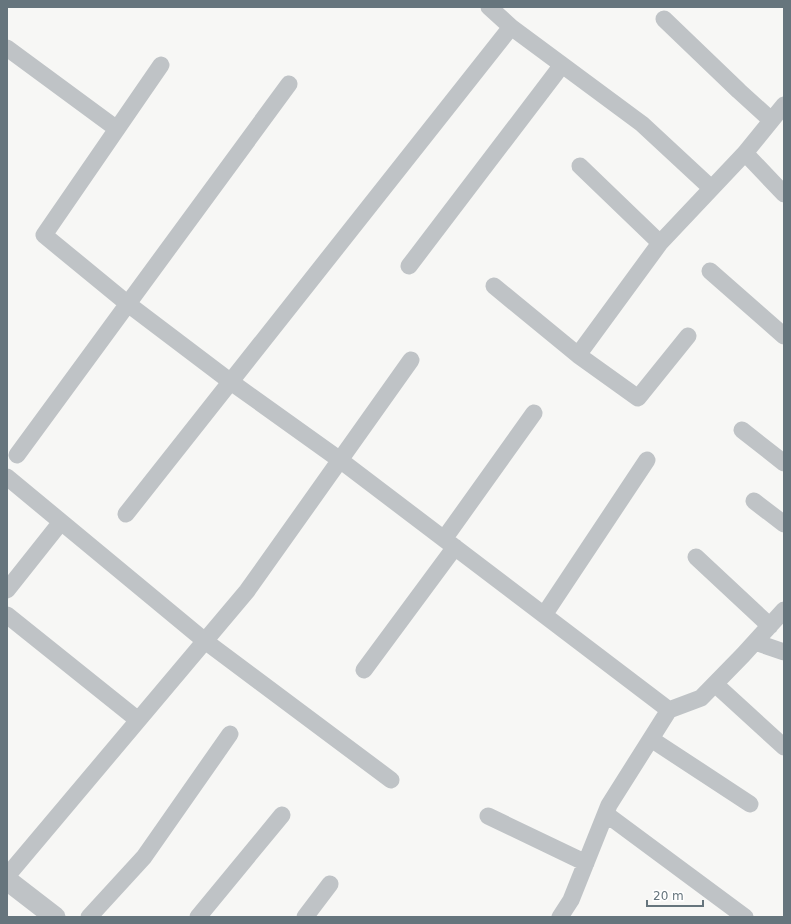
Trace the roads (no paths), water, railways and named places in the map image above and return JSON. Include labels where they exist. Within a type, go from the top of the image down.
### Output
[{"type":"street","points":[[489,7],[511,27],[642,124],[711,188]]},
{"type":"street","points":[[664,19],[771,120]]},
{"type":"street","points":[[126,514],[511,27]]},
{"type":"street","points":[[7,48],[117,129]]},
{"type":"street","points":[[161,65],[44,235],[128,304],[231,382],[340,460],[669,710]]},
{"type":"street","points":[[409,266],[562,65]]},
{"type":"street","points":[[17,455],[289,84]]},
{"type":"street","points":[[578,355],[660,243],[745,153],[784,105]]},
{"type":"street","points":[[745,153],[784,194]]},
{"type":"street","points":[[580,166],[660,243]]},
{"type":"street","points":[[710,271],[784,336]]},
{"type":"street","points":[[494,286],[578,355],[638,398],[688,336]]},
{"type":"street","points":[[7,876],[247,591],[411,360]]},
{"type":"street","points":[[364,670],[534,413]]},
{"type":"street","points":[[742,430],[784,463]]},
{"type":"street","points":[[544,615],[648,460]]},
{"type":"street","points":[[7,477],[205,641],[391,780]]},
{"type":"street","points":[[754,501],[784,524]]},
{"type":"street","points":[[7,590],[61,522]]},
{"type":"street","points":[[696,557],[770,626]]},
{"type":"street","points":[[560,917],[571,900],[609,805],[669,710],[701,698],[784,610]]},
{"type":"street","points":[[7,615],[138,720]]},
{"type":"street","points":[[755,642],[784,652]]},
{"type":"street","points":[[715,684],[784,747]]},
{"type":"street","points":[[89,917],[144,857],[230,734]]},
{"type":"street","points":[[651,739],[750,804]]},
{"type":"street","points":[[606,814],[745,917]]},
{"type":"street","points":[[198,917],[282,815]]},
{"type":"street","points":[[488,816],[586,863]]},
{"type":"street","points":[[7,880],[55,917]]},
{"type":"street","points":[[305,917],[330,884]]}]
